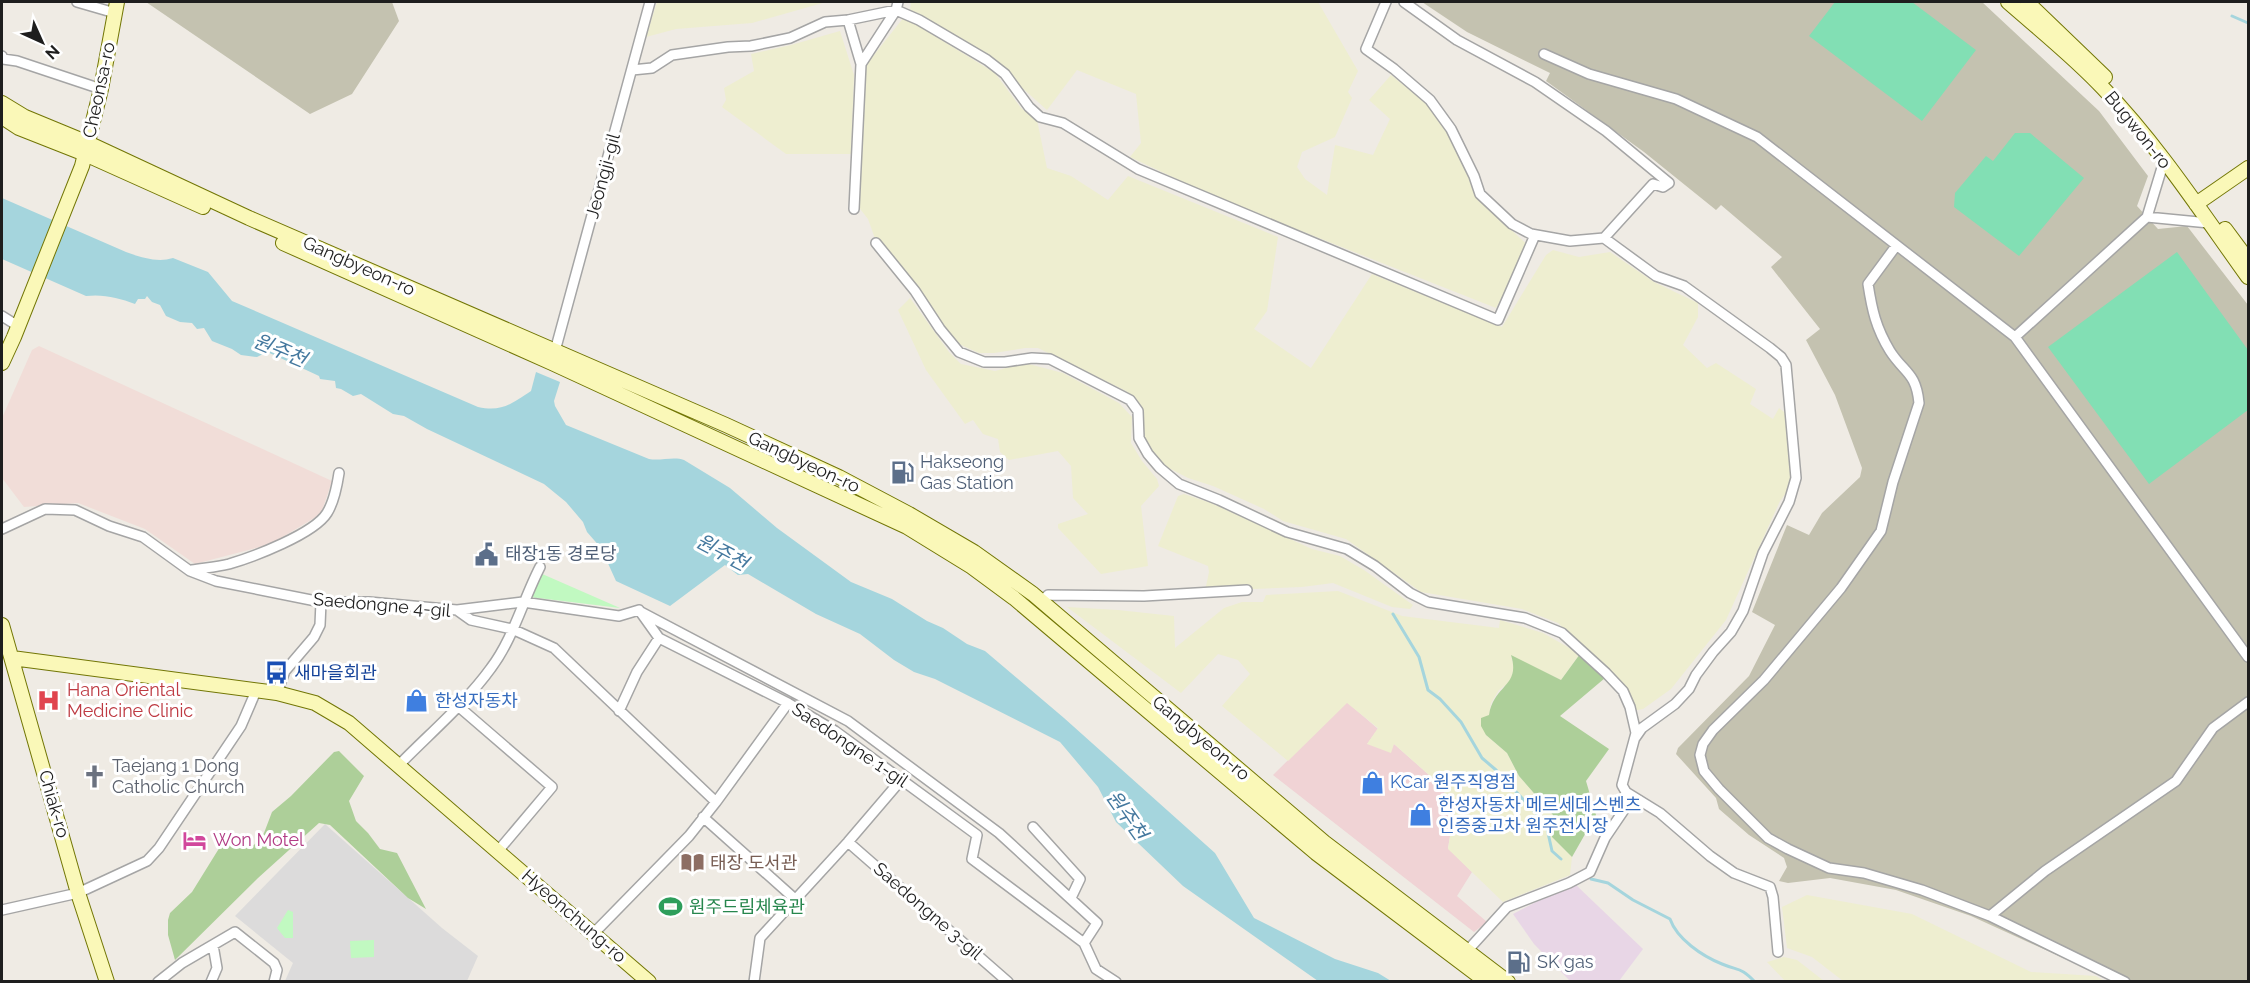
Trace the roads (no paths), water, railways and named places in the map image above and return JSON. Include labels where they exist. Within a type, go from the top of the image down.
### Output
[{"type":"street","name":"Cheonsa-ro","points":[[18,326],[85,155],[101,88],[116,7],[77,2]]},
{"type":"street","name":"Jeongji-gil","points":[[553,357],[650,2]]},
{"type":"street","points":[[1386,2],[1366,49],[1394,69],[1430,100],[1451,129],[1474,176],[1480,194],[1512,224],[1535,235],[1570,241],[1604,238],[1653,184],[1663,187],[1669,183],[1606,131],[1535,81],[1457,40],[1404,2]]},
{"type":"street","name":"Bugwon-ro","points":[[2008,2],[2102,86],[2248,260]]},
{"type":"street","name":"Bugwon-ro","points":[[2027,2],[2109,82],[2199,202],[2209,223],[2248,277]]},
{"type":"street","points":[[632,70],[652,68],[672,55],[751,46],[790,38],[825,22],[848,20],[897,6]]},
{"type":"street","points":[[897,6],[987,60],[1005,74],[1029,107],[1040,117],[1063,123],[1138,169],[1498,320],[1535,235]]},
{"type":"street","points":[[861,64],[897,6]]},
{"type":"street","points":[[848,20],[861,64],[854,209]]},
{"type":"street","points":[[1544,54],[1589,74],[1676,99],[1757,137],[2015,337],[2248,657]]},
{"type":"street","points":[[2,56],[3,59],[17,61],[101,88]]},
{"type":"street","name":"Gangbyeon-ro","points":[[2,103],[85,155]]},
{"type":"street","name":"Gangbyeon-ro","points":[[2,117],[19,128],[85,155],[249,218],[553,357],[907,527],[972,567],[1014,598],[1316,853],[1458,962],[1487,981]]},
{"type":"street","points":[[2015,337],[2147,217],[2164,161]]},
{"type":"street","points":[[2199,202],[2248,168]]},
{"type":"street","points":[[2147,217],[2209,223]]},
{"type":"street","points":[[1604,238],[1642,268],[1656,276],[1684,286],[1781,357],[1788,375],[1796,478],[1790,502],[1763,553],[1743,610],[1731,632],[1707,660],[1689,689],[1675,704],[1642,728],[1633,742]]},
{"type":"street","points":[[876,243],[915,291],[940,329],[959,352],[984,362],[1032,358],[1050,359],[1130,400],[1138,411],[1139,438],[1148,454],[1179,484],[1287,532],[1347,549],[1375,566],[1410,593],[1428,602],[1525,618],[1562,633],[1584,651],[1623,691],[1630,707],[1636,733],[1622,785],[1626,792],[1660,813],[1710,856],[1734,873],[1770,887],[1778,952]]},
{"type":"street","points":[[1896,246],[1868,284],[1873,316],[1892,353],[1910,374],[1918,390],[1919,403],[1893,482],[1881,531],[1841,588],[1764,680],[1713,730],[1703,744],[1700,755],[1704,771],[1768,838],[1788,849],[1829,868],[1864,873],[1922,890],[1990,916],[2125,981]]},
{"type":"street","points":[[2,316],[18,326],[2,363]]},
{"type":"street","name":"Gangbyeon-ro","points":[[553,357],[726,425],[839,477],[974,552],[1041,601],[1324,842],[1508,981]]},
{"type":"street","points":[[190,571],[228,564],[260,554],[314,526],[327,514],[339,473]]},
{"type":"street","name":"Saedongne 4-gil","points":[[2,529],[45,509],[75,510],[109,526],[143,537],[190,571],[216,581],[321,602],[369,602],[456,610],[471,620],[512,629],[554,648],[716,802]]},
{"type":"street","points":[[398,766],[458,706],[492,667],[540,567]]},
{"type":"street","points":[[1041,601],[1048,596],[1144,596],[1247,590]]},
{"type":"street","points":[[278,693],[285,671],[314,637],[320,625],[321,602]]},
{"type":"street","points":[[456,610],[523,602],[619,616],[639,610],[848,721],[999,833],[1097,923],[1084,943]]},
{"type":"street","name":"Saedongne 1-gil","points":[[639,610],[659,638],[788,703],[835,731],[976,835],[972,859],[1084,943],[1096,969],[1116,981]]},
{"type":"street","name":"Chiak-ro","points":[[2,625],[7,659],[107,981]]},
{"type":"street","points":[[619,711],[637,672],[659,638]]},
{"type":"street","name":"Hyeonchung-ro","points":[[7,659],[278,693],[315,703],[349,723],[650,981]]},
{"type":"street","points":[[2,910],[78,893],[147,861],[159,848],[241,726],[256,691]]},
{"type":"street","points":[[1990,916],[2044,871],[2176,782],[2213,728],[2248,702]]},
{"type":"street","points":[[594,933],[689,836],[788,703]]},
{"type":"street","points":[[458,706],[552,787],[498,851]]},
{"type":"street","points":[[754,981],[760,938],[901,780]]},
{"type":"street","points":[[1458,962],[1507,907],[1569,883],[1590,872],[1605,838],[1626,807],[1626,792]]},
{"type":"street","points":[[703,817],[795,899]]},
{"type":"street","points":[[1033,827],[1080,879],[1071,898]]},
{"type":"street","name":"Saedongne 3-gil","points":[[848,842],[1008,981]]},
{"type":"street","points":[[158,981],[182,963],[236,932],[274,963],[277,970],[274,981]]},
{"type":"street","points":[[211,981],[217,968],[213,945]]},
{"type":"water","name":"원주천","points":[[2,198],[126,252],[155,260],[173,258],[208,272],[232,301],[478,407],[500,408],[518,400],[531,391],[536,372],[560,382],[554,401],[566,425],[649,459],[684,460],[730,488],[777,528],[851,582],[892,599],[967,644],[985,651],[1215,853],[1254,918],[1335,959],[1378,973],[1391,981],[1318,981],[1183,886],[1116,822],[1098,787],[1060,742],[935,679],[914,672],[860,634],[816,614],[748,574],[738,575],[725,565],[670,606],[616,581],[601,548],[587,532],[583,522],[566,502],[544,484],[404,416],[393,414],[361,394],[353,396],[336,388],[335,381],[320,379],[319,376],[267,352],[257,357],[241,355],[212,341],[204,328],[197,329],[192,323],[180,322],[166,316],[160,305],[152,302],[147,296],[145,299],[138,299],[135,304],[111,297],[86,296],[2,259]]},
{"type":"waterway","points":[[2232,16],[2248,23]]},
{"type":"waterway","points":[[1393,614],[1419,657],[1428,690],[1440,699],[1461,722],[1482,758],[1546,824],[1552,851],[1561,859]]},
{"type":"waterway","points":[[1591,879],[1608,883],[1633,900],[1670,919],[1684,940],[1699,952],[1714,961],[1743,972],[1755,982]]},
{"type":"place","name":"Hakseong Gas Station","points":[[902,472]]},
{"type":"place","name":"태장1동 경로당","points":[[487,554]]},
{"type":"place","name":"새마을회관","points":[[276,673]]},
{"type":"place","name":"Hana Oriental Medicine Clinic","points":[[49,700]]},
{"type":"place","name":"한성자동차","points":[[417,701]]},
{"type":"place","name":"Taejang 1 Dong Catholic Church","points":[[94,776]]},
{"type":"place","name":"KCar 원주직영점","points":[[1372,782]]},
{"type":"place","name":"한성자동차 메르세데스벤츠 인증중고차 원주전시장","points":[[1420,815]]},
{"type":"place","name":"Won Motel","points":[[195,840]]},
{"type":"place","name":"태장 도서관","points":[[692,863]]},
{"type":"place","name":"원주드림체육관","points":[[671,907]]},
{"type":"place","name":"SK gas","points":[[1519,962]]}]
